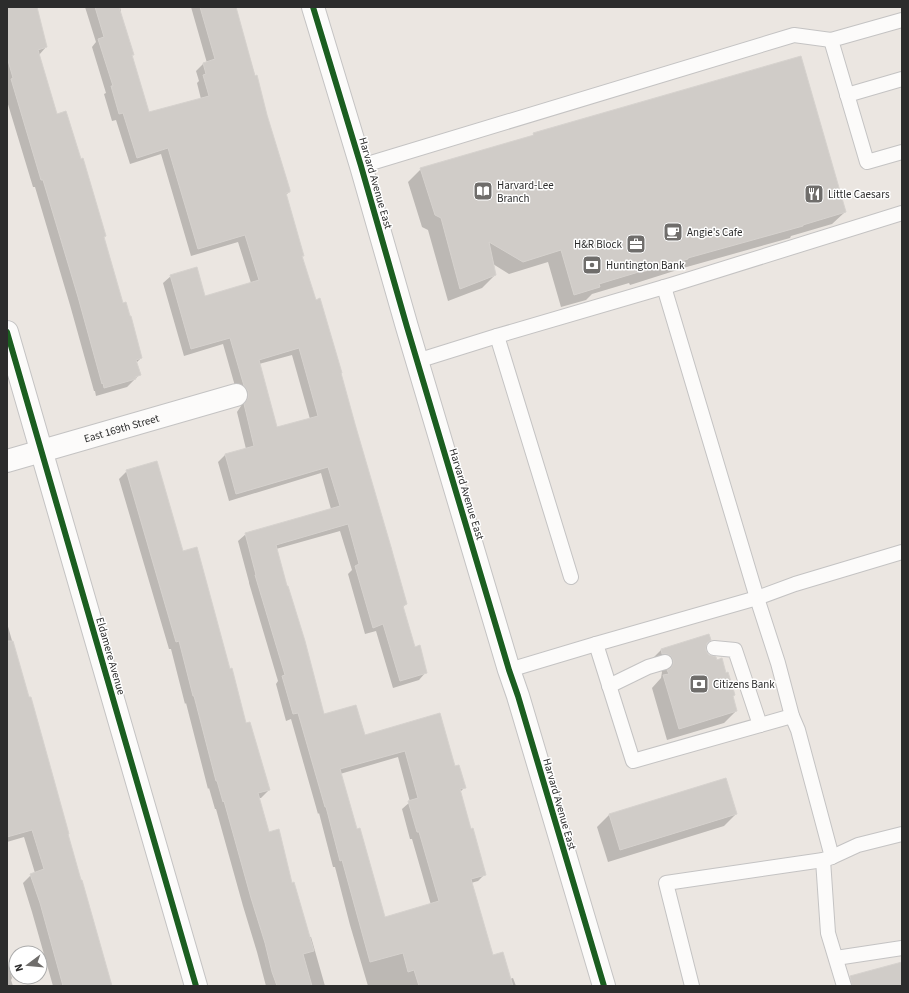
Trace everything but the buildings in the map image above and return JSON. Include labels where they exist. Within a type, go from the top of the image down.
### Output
[{"type":"main road","name":"Harvard Avenue East","points":[[314,7],[417,361],[604,986]]},
{"type":"main road","name":"Eldamere Avenue","points":[[7,332],[196,986]]},
{"type":"main road","name":"East 169th Street","points":[[7,461],[236,395]]},
{"type":"lane","points":[[361,166],[794,35],[831,40],[902,20]]},
{"type":"lane","points":[[831,40],[867,162],[902,152]]},
{"type":"lane","points":[[847,95],[902,79]]},
{"type":"lane","points":[[417,361],[664,287],[902,213]]},
{"type":"lane","points":[[664,287],[757,598],[778,663],[792,716],[798,730],[828,858],[828,932],[844,986]]},
{"type":"lane","points":[[497,336],[571,577]]},
{"type":"lane","points":[[509,670],[757,598],[795,584],[902,552]]},
{"type":"lane","points":[[596,644],[633,761],[792,716]]},
{"type":"lane","points":[[714,648],[734,650],[760,725]]},
{"type":"lane","points":[[609,686],[648,667],[665,662]]},
{"type":"lane","points":[[692,986],[666,884],[828,858],[858,845],[902,834]]},
{"type":"lane","points":[[836,958],[902,948]]},
{"type":"cycle path","points":[[313,7],[604,986]]},
{"type":"cycle path","points":[[7,332],[196,986]]},
{"type":"place","name":"Harvard-Lee Branch","points":[[483,191]]},
{"type":"place","name":"Little Caesars","points":[[814,194]]},
{"type":"place","name":"Angie's Cafe","points":[[673,232]]},
{"type":"place","name":"H&R Block","points":[[636,244]]},
{"type":"place","name":"Huntington Bank","points":[[592,265]]},
{"type":"place","name":"Citizens Bank","points":[[699,684]]}]
